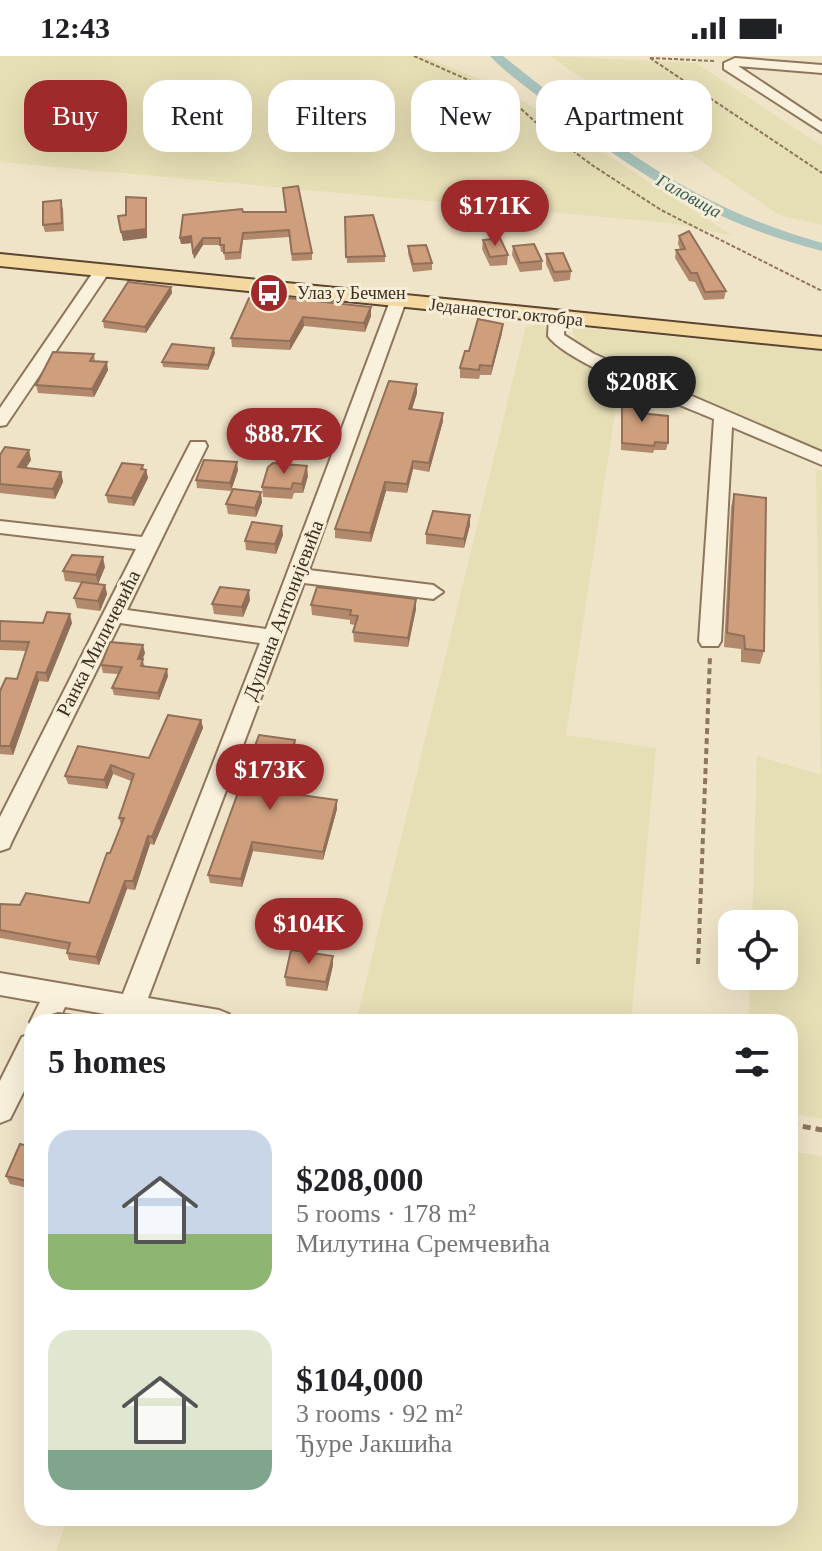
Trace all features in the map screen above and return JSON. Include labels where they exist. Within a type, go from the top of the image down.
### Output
[{"type":"main road","name":"Једанаестог октобра","points":[[0,260],[822,343]]},
{"type":"street","points":[[822,69],[735,62],[729,66],[822,128]]},
{"type":"street","points":[[0,421],[102,271]]},
{"type":"street","name":"Душана Антонијевића","points":[[131,1007],[297,575],[398,301]]},
{"type":"street","points":[[557,317],[554,330],[562,343],[627,375],[822,459]]},
{"type":"street","points":[[710,641],[723,416]]},
{"type":"street","name":"Ранка Миличевића","points":[[0,841],[198,446]]},
{"type":"street","points":[[0,527],[149,544]]},
{"type":"street","points":[[297,575],[433,592]]},
{"type":"street","points":[[114,615],[273,637]]},
{"type":"street","points":[[0,984],[172,1014]]},
{"type":"street","points":[[48,1014],[57,995]]},
{"type":"street","points":[[0,1110],[24,1062]]},
{"type":"path","points":[[414,56],[509,98],[541,127],[600,171],[661,210],[822,291]]},
{"type":"path","points":[[735,62],[650,58],[822,173]]},
{"type":"path","points":[[698,964],[710,641]]},
{"type":"path","points":[[798,1126],[822,1130]]},
{"type":"shaded area","points":[[0,56],[422,56],[482,80],[411,80],[411,152],[520,152],[520,99],[536,110],[536,152],[602,152],[733,236],[670,223],[0,162]]},
{"type":"shaded area","points":[[550,56],[696,63],[822,146],[822,225],[779,215],[688,152],[712,152],[712,80],[585,80]]},
{"type":"shaded area","points":[[543,324],[555,348],[620,380],[566,735],[656,748],[632,1014],[358,1014],[526,326]]},
{"type":"shaded area","points":[[572,327],[822,351],[822,456],[589,353],[575,341]]},
{"type":"shaded area","points":[[816,469],[822,471],[822,1119],[798,1114],[798,1014],[749,1014],[750,990],[798,990],[798,910],[752,910],[757,756],[821,775]]},
{"type":"shaded area","points":[[798,1152],[822,1156],[822,1551],[56,1551],[65,1526],[798,1526]]},
{"type":"building","points":[[298,186],[312,253],[292,254],[289,230],[243,233],[240,252],[224,253],[220,238],[203,238],[193,252],[191,236],[180,238],[183,215],[242,209],[243,212],[286,212],[283,188]]},
{"type":"building","points":[[126,197],[146,198],[146,229],[121,232],[118,216],[126,215]]},
{"type":"building","points":[[61,200],[62,223],[43,225],[43,202]]},
{"type":"building","points":[[373,215],[385,256],[346,257],[345,217]]},
{"type":"building","points":[[689,231],[726,291],[705,292],[697,273],[691,273],[676,250],[685,249],[679,236]]},
{"type":"building","points":[[500,238],[508,255],[490,257],[483,240]]},
{"type":"building","points":[[534,244],[542,261],[520,263],[513,246]]},
{"type":"building","points":[[426,245],[432,263],[413,264],[408,246]]},
{"type":"building","points":[[563,253],[571,271],[554,272],[546,254]]},
{"type":"building","points":[[128,282],[171,287],[145,327],[103,321]]},
{"type":"building","points":[[270,296],[371,307],[364,323],[303,317],[290,341],[231,338],[249,298],[268,300]]},
{"type":"building","points":[[478,319],[503,324],[492,366],[480,365],[479,370],[460,368],[465,351],[469,351]]},
{"type":"building","points":[[172,344],[214,348],[208,365],[162,362]]},
{"type":"building","points":[[53,352],[94,354],[90,361],[107,362],[92,389],[36,385]]},
{"type":"building","points":[[389,381],[417,384],[409,409],[443,413],[429,463],[413,461],[407,484],[385,482],[370,533],[335,529]]},
{"type":"building","points":[[622,394],[641,395],[640,413],[668,416],[668,443],[655,442],[654,446],[622,443]]},
{"type":"building","points":[[5,447],[29,450],[18,467],[61,472],[53,489],[0,484],[0,455]]},
{"type":"building","points":[[204,460],[237,462],[230,483],[196,480]]},
{"type":"building","points":[[122,463],[143,465],[141,469],[146,470],[132,498],[106,495]]},
{"type":"building","points":[[273,463],[307,466],[302,484],[293,483],[291,489],[262,487],[268,467]]},
{"type":"building","points":[[233,489],[261,492],[255,508],[226,504]]},
{"type":"building","points":[[734,494],[766,498],[764,651],[745,649],[744,636],[727,633]]},
{"type":"building","points":[[433,511],[470,515],[464,539],[426,534]]},
{"type":"building","points":[[252,522],[282,526],[275,544],[245,541]]},
{"type":"building","points":[[72,555],[103,557],[96,575],[63,571]]},
{"type":"building","points":[[82,582],[105,585],[98,601],[74,598]]},
{"type":"building","points":[[220,587],[249,590],[242,607],[212,604]]},
{"type":"building","points":[[317,587],[416,599],[408,638],[353,632],[358,616],[350,615],[351,610],[311,605]]},
{"type":"building","points":[[47,612],[70,614],[46,673],[37,672],[10,746],[0,746],[0,691],[6,678],[17,679],[29,642],[0,641],[0,621],[43,623]]},
{"type":"building","points":[[110,642],[143,645],[138,659],[143,659],[141,666],[167,669],[158,693],[112,688],[122,667],[101,665]]},
{"type":"building","points":[[168,715],[201,720],[152,837],[148,836],[133,881],[125,881],[96,957],[67,953],[70,943],[0,930],[0,904],[20,905],[26,893],[89,903],[124,818],[119,818],[134,774],[111,765],[104,780],[65,776],[78,746],[149,758]]},
{"type":"building","points":[[259,735],[295,740],[279,792],[337,800],[323,852],[252,842],[241,879],[208,875]]},
{"type":"building","points":[[291,950],[333,956],[326,982],[285,977]]},
{"type":"building","points":[[20,1144],[24,1145],[24,1180],[6,1176]]},
{"type":"waterway","name":"Галовица","points":[[496,56],[610,146],[686,195],[727,216],[822,247]]},
{"type":"place","name":"Улаз у Бечмен","points":[[269,293]]}]
